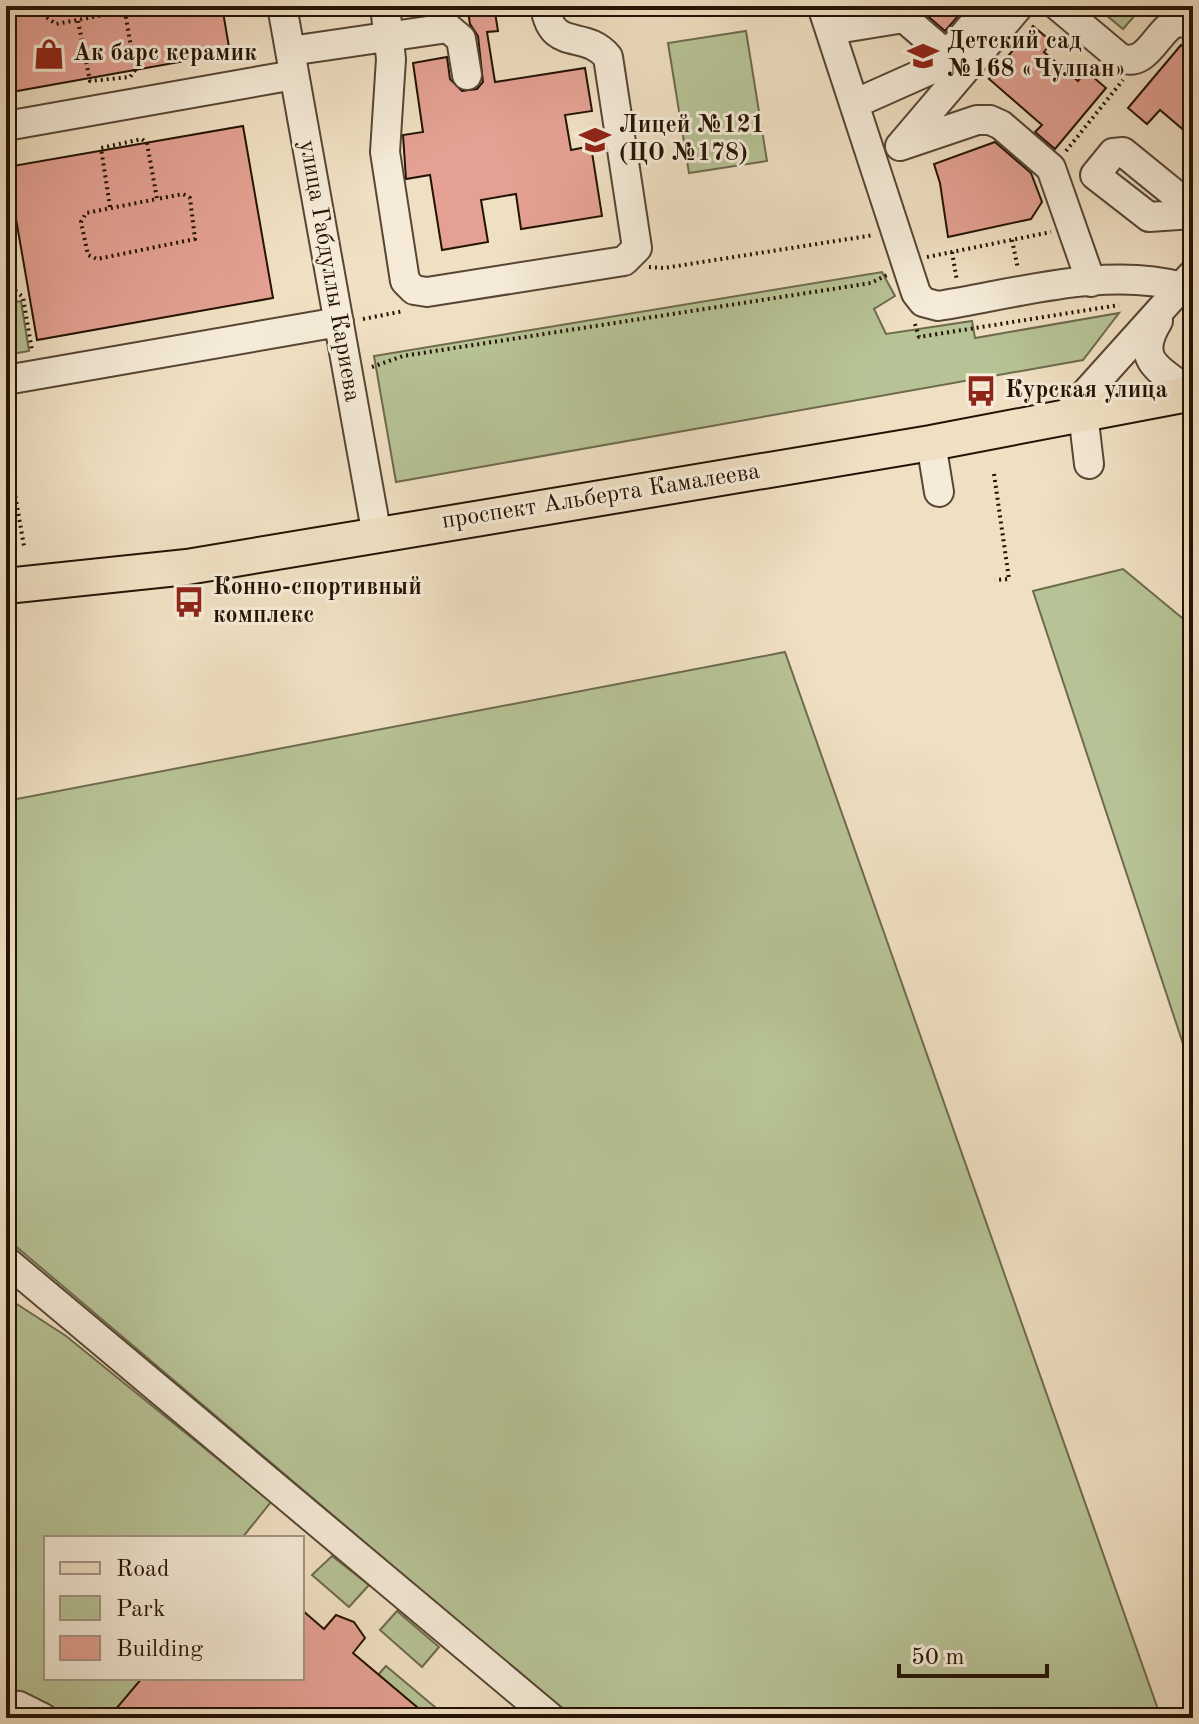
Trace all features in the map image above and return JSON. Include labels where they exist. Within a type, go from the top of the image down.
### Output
[{"type":"main road","name":"проспект Альберта Камалеева","points":[[6,586],[187,567],[931,443],[1192,393]]},
{"type":"street","name":"улица Габдуллы Кариева","points":[[282,6],[292,63],[351,320],[377,536]]},
{"type":"street","points":[[385,6],[390,35],[385,152],[405,281],[409,287],[427,292],[631,257],[638,244],[608,57],[598,47],[554,31],[548,26],[545,6]]},
{"type":"street","points":[[854,104],[933,70],[989,6]]},
{"type":"street","points":[[877,173],[1019,6]]},
{"type":"street","points":[[1058,6],[1120,58],[1129,61],[1141,58],[1175,22],[1193,23]]},
{"type":"street","points":[[947,55],[901,12],[826,18],[919,299],[932,306],[1091,282],[1152,278],[1182,286]]},
{"type":"street","points":[[6,126],[292,63],[390,35],[442,27],[454,31],[461,39],[467,75]]},
{"type":"street","points":[[900,146],[977,120],[990,120],[1001,125],[1055,176],[1091,282]]},
{"type":"street","points":[[1055,176],[1095,175],[1113,153],[1123,152],[1193,212]]},
{"type":"street","points":[[1182,286],[1151,333],[1147,353],[1150,361],[1192,393]]},
{"type":"street","points":[[1089,464],[1074,414],[1182,286]]},
{"type":"street","points":[[6,380],[351,320]]},
{"type":"street","points":[[931,443],[939,492]]},
{"type":"street","points":[[6,1261],[551,1718]]},
{"type":"street","points":[[6,1705],[19,1706],[43,1718]]},
{"type":"path","points":[[44,6],[46,17],[53,24],[152,6]]},
{"type":"path","points":[[78,21],[90,81],[130,77],[135,70],[125,12]]},
{"type":"path","points":[[1055,176],[1117,90],[1129,61]]},
{"type":"path","points":[[110,207],[101,148],[142,139],[147,143],[157,199]]},
{"type":"path","points":[[183,194],[190,198],[195,239],[93,258],[87,253],[82,218],[89,211],[157,199],[183,194]]},
{"type":"path","points":[[372,367],[403,356],[871,283],[906,261],[1073,228]]},
{"type":"path","points":[[631,257],[648,267],[664,268],[896,232]]},
{"type":"path","points":[[6,283],[23,297],[36,375]]},
{"type":"path","points":[[913,319],[919,337],[1121,305]]},
{"type":"path","points":[[351,320],[370,318]]},
{"type":"path","points":[[6,443],[24,546]]},
{"type":"path","points":[[994,474],[1009,579],[995,580]]},
{"type":"green space","points":[[1095,6],[1143,6],[1123,29]]},
{"type":"green space","points":[[746,31],[767,161],[689,173],[668,43]]},
{"type":"green space","points":[[882,272],[895,296],[874,309],[886,334],[972,321],[975,338],[1119,313],[1083,360],[396,482],[374,356]]},
{"type":"green space","points":[[21,301],[29,351],[6,355],[6,304]]},
{"type":"green space","points":[[1123,569],[1193,627],[1193,1074],[1033,591]]},
{"type":"green space","points":[[785,652],[1161,1718],[572,1718],[6,1238],[6,801]]},
{"type":"green space","points":[[6,1297],[66,1336],[271,1502],[244,1536],[44,1536],[44,1680],[304,1679],[426,1718],[6,1718]]},
{"type":"green space","points":[[332,1556],[369,1585],[349,1607],[312,1575]]},
{"type":"green space","points":[[397,1611],[439,1647],[422,1667],[380,1630]]},
{"type":"green space","points":[[386,1666],[448,1718],[429,1718],[378,1675]]},
{"type":"building","points":[[6,6],[222,6],[230,53],[6,93]]},
{"type":"building","points":[[467,6],[494,6],[498,31],[487,32],[495,82],[585,68],[592,111],[565,115],[571,150],[591,146],[602,216],[521,229],[516,194],[481,200],[488,242],[442,250],[430,175],[406,179],[403,135],[423,132],[413,63],[447,57],[450,79],[462,91],[477,89],[483,82],[478,36],[470,24]]},
{"type":"building","points":[[928,6],[967,6],[945,31],[923,12]]},
{"type":"building","points":[[1033,26],[1052,42],[1044,52],[1078,81],[1086,71],[1106,88],[1055,149],[1035,132],[1042,125],[989,79]]},
{"type":"building","points":[[1181,45],[1193,55],[1193,138],[1160,110],[1147,124],[1128,108]]},
{"type":"building","points":[[243,126],[273,298],[37,340],[7,167]]},
{"type":"building","points":[[995,142],[1031,173],[1042,202],[1031,219],[948,237],[934,164]]},
{"type":"building","points":[[304,1612],[324,1629],[336,1615],[354,1622],[365,1638],[353,1653],[430,1718],[125,1718],[115,1710],[140,1680],[304,1680]]},
{"type":"place","name":"Ак барс керамик","points":[[49,54]]},
{"type":"place","name":"Детский сад №168 «Чулпан»","points":[[923,56]]},
{"type":"place","name":"Лицей №121 (ЦО №178)","points":[[595,140]]},
{"type":"place","name":"Курская улица","points":[[981,391]]},
{"type":"place","name":"Конно-спортивный комплекс","points":[[189,602]]}]
